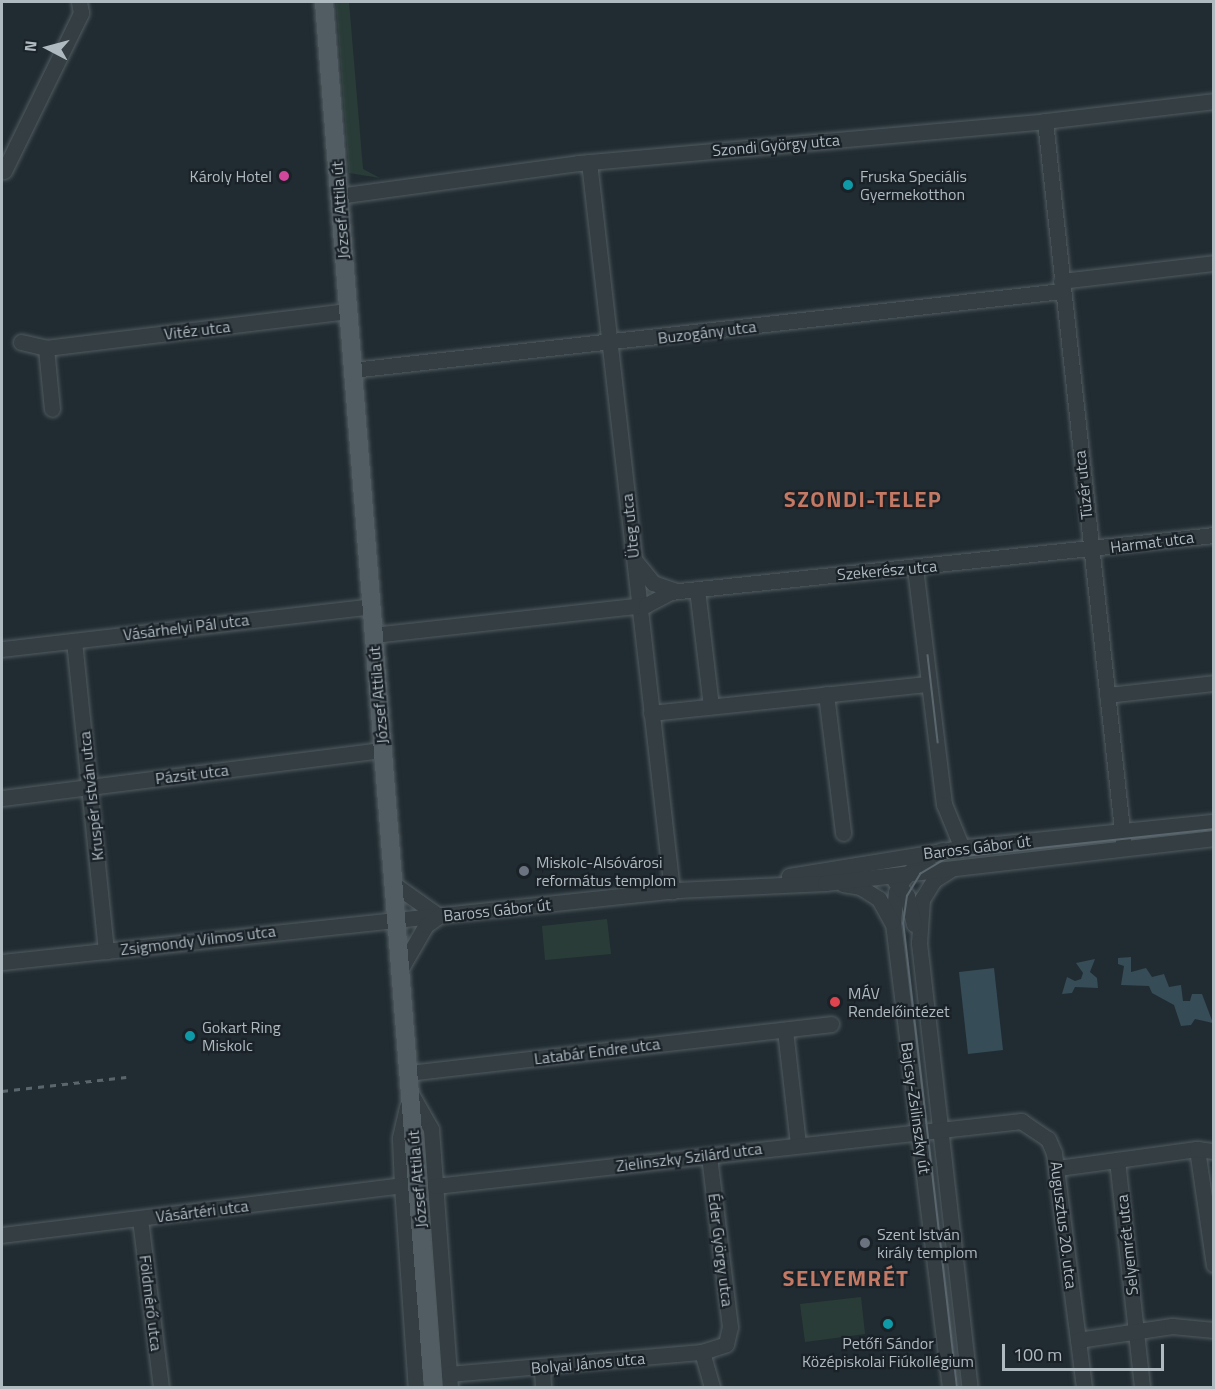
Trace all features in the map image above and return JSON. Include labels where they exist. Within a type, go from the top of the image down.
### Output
[{"type":"main road","name":"József Attila út","points":[[324,2],[433,1388]]},
{"type":"street","points":[[4,171],[81,13],[79,2]]},
{"type":"street","name":"Szondi György utca","points":[[338,195],[589,162],[1045,121],[1214,101]]},
{"type":"street","name":"Tüzér utca","points":[[1045,121],[1061,286],[1124,848]]},
{"type":"street","name":"Üteg utca","points":[[589,162],[672,891]]},
{"type":"street","name":"Buzogány utca","points":[[352,370],[610,343],[1061,286],[1214,263]]},
{"type":"street","name":"Vitéz utca","points":[[21,342],[46,348],[348,311]]},
{"type":"street","points":[[46,348],[52,409]]},
{"type":"street","name":"Harmat utca","points":[[1090,549],[1214,535]]},
{"type":"street","name":"Szekerész utca","points":[[373,635],[639,606],[661,594],[691,590],[1090,549]]},
{"type":"street","name":"Szekerész utca","points":[[633,551],[640,569],[653,583],[691,590]]},
{"type":"street","points":[[915,568],[944,804],[962,848]]},
{"type":"street","points":[[691,590],[711,706]]},
{"type":"street","name":"Vásárhelyi Pál utca","points":[[2,649],[371,606]]},
{"type":"street","name":"Kruspér István utca","points":[[74,641],[106,951]]},
{"type":"street","points":[[1107,694],[1214,683]]},
{"type":"street","points":[[651,713],[928,684]]},
{"type":"street","points":[[826,694],[843,833]]},
{"type":"street","name":"Pázsit utca","points":[[2,798],[382,750]]},
{"type":"street","name":"Baross Gábor út","points":[[396,921],[741,884],[942,850],[1214,822]]},
{"type":"street","name":"Baross Gábor út","points":[[741,884],[829,882],[898,877],[958,866],[1214,838]]},
{"type":"street","points":[[898,877],[942,850]]},
{"type":"street","points":[[858,864],[898,877],[910,904],[919,943]]},
{"type":"street","name":"Bajcsy-Zsilinszky út","points":[[958,866],[938,876],[926,891],[919,913],[919,943],[943,1129],[942,1162],[970,1388]]},
{"type":"street","name":"Bajcsy-Zsilinszky út","points":[[898,877],[893,923],[950,1388]]},
{"type":"street","points":[[829,882],[870,892],[885,905],[893,923]]},
{"type":"street","points":[[392,883],[439,916],[426,925],[400,970]]},
{"type":"street","name":"Zsigmondy Vilmos utca","points":[[2,962],[396,921]]},
{"type":"street","name":"Latabár Endre utca","points":[[408,1073],[831,1024]]},
{"type":"street","points":[[785,1030],[798,1144]]},
{"type":"street","points":[[410,1092],[400,1138],[416,1388]]},
{"type":"street","points":[[410,1092],[431,1129],[450,1381]]},
{"type":"street","name":"Augusztus 20. utca","points":[[943,1129],[1021,1121],[1048,1138],[1058,1168],[1084,1388]]},
{"type":"street","name":"Zielinszky Szilárd utca","points":[[435,1186],[943,1129]]},
{"type":"street","points":[[1058,1168],[1197,1149],[1214,1151]]},
{"type":"street","points":[[1197,1149],[1214,1265]]},
{"type":"street","name":"Éder György utca","points":[[709,1156],[730,1327],[726,1344]]},
{"type":"street","name":"Selyemrét utca","points":[[1117,1160],[1142,1388]]},
{"type":"street","name":"Vásártéri utca","points":[[2,1235],[402,1185]]},
{"type":"street","name":"Földmérő utca","points":[[140,1219],[161,1388]]},
{"type":"street","points":[[1078,1340],[1172,1326],[1214,1330]]},
{"type":"street","name":"Bolyai János utca","points":[[450,1381],[542,1368],[702,1352],[726,1344]]},
{"type":"street","points":[[702,1352],[712,1388]]},
{"type":"street","points":[[542,1368],[543,1388]]},
{"type":"green space","points":[[336,2],[349,2],[363,169],[380,178],[349,173]]},
{"type":"green space","points":[[607,919],[611,954],[545,960],[542,926]]},
{"type":"green space","points":[[861,1297],[865,1334],[805,1342],[800,1304]]},
{"type":"water","points":[[1131,957],[1131,972],[1146,968],[1152,977],[1164,974],[1169,987],[1181,985],[1183,1001],[1190,1001],[1192,994],[1202,994],[1213,1023],[1195,1019],[1191,1025],[1181,1026],[1174,1005],[1152,993],[1149,986],[1121,985],[1124,966],[1118,964],[1118,958]]},
{"type":"water","points":[[1095,959],[1090,972],[1097,978],[1098,988],[1075,987],[1072,993],[1062,994],[1067,977],[1075,981],[1081,979],[1083,973],[1076,963]]},
{"type":"water","points":[[994,968],[1003,1050],[968,1054],[959,972]]},
{"type":"tram line","points":[[928,655],[938,742]]},
{"type":"tram line","points":[[957,1388],[903,924],[907,896],[920,874],[947,858],[1214,829]]},
{"type":"railway","points":[[2,1091],[126,1077]]},
{"type":"place","name":"Károly Hotel","points":[[284,176]]},
{"type":"place","name":"Fruska Speciális Gyermekotthon","points":[[848,185]]},
{"type":"place","name":"Miskolc-Alsóvárosi református templom","points":[[524,871]]},
{"type":"place","name":"MÁV Rendelőintézet","points":[[835,1002]]},
{"type":"place","name":"Gokart Ring Miskolc","points":[[190,1036]]},
{"type":"place","name":"Szent István király templom","points":[[865,1243]]},
{"type":"place","name":"Petőfi Sándor Középiskolai Fiúkollégium","points":[[888,1324]]},
{"type":"district","name":"SZONDI-TELEP","points":[[863,500]]},
{"type":"district","name":"SELYEMRÉT","points":[[846,1279]]}]
